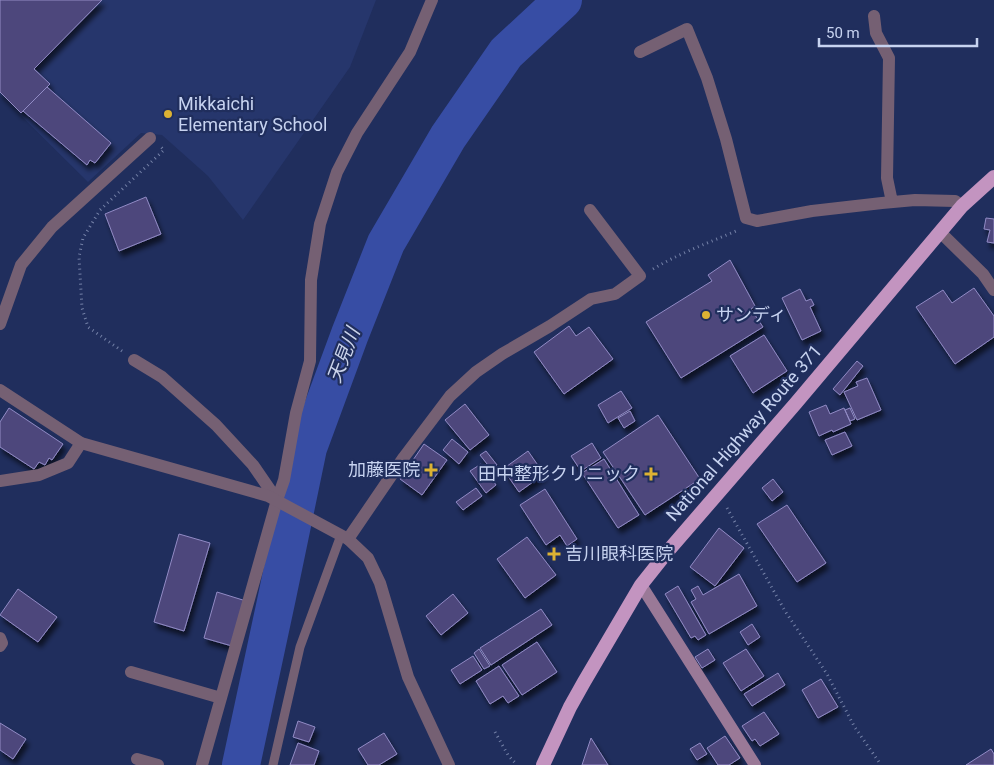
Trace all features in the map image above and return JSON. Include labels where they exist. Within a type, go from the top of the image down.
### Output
[{"type":"highway","name":"National Highway Route 371","points":[[543,765],[584,682],[641,585],[962,206],[994,176]]},
{"type":"main road","points":[[641,585],[755,765]]},
{"type":"street","points":[[202,765],[280,502],[296,413],[310,361],[311,280],[320,224],[337,172],[357,133],[410,52],[432,0]]},
{"type":"street","points":[[874,16],[876,33],[889,58],[887,178],[892,202]]},
{"type":"street","points":[[640,52],[687,29],[707,78],[726,139],[746,218],[758,222],[812,211],[915,200],[954,201],[962,206]]},
{"type":"street","points":[[0,324],[21,265],[52,227],[150,138]]},
{"type":"street","points":[[340,534],[410,449],[450,396],[476,372],[591,299],[615,294],[640,276],[590,210]]},
{"type":"street","points":[[940,232],[982,274],[994,290]]},
{"type":"street","points":[[134,360],[162,377],[216,425],[252,465],[280,502]]},
{"type":"street","points":[[0,390],[81,443],[268,496],[340,534],[368,558],[380,583],[408,677],[448,765]]},
{"type":"street","points":[[0,481],[40,475],[68,463],[81,443]]},
{"type":"street","points":[[0,638],[2,643],[0,646]]},
{"type":"street","points":[[131,672],[221,698]]},
{"type":"street","points":[[137,759],[158,765]]},
{"type":"lane","points":[[273,765],[300,647],[340,534]]},
{"type":"path","points":[[134,360],[88,327],[82,308],[79,257],[83,238],[100,210],[164,150],[150,138]]},
{"type":"path","points":[[640,276],[672,258],[758,222]]},
{"type":"path","points":[[719,492],[785,611],[828,674],[854,726],[881,765]]},
{"type":"path","points":[[495,732],[508,755],[517,765]]},
{"type":"shaded area","name":"Mikkaichi Elementary School","points":[[0,0],[376,0],[350,67],[243,220],[208,176],[162,135],[141,133],[88,182],[0,95]]},
{"type":"building","points":[[0,0],[102,0],[34,69],[50,84],[21,113],[0,92]]},
{"type":"building","points":[[47,87],[111,143],[95,163],[90,160],[87,165],[23,111]]},
{"type":"building","points":[[146,197],[161,234],[119,251],[105,214]]},
{"type":"building","points":[[986,218],[994,219],[994,243],[987,242],[990,230],[984,229]]},
{"type":"building","name":"サンディ","points":[[730,260],[755,306],[751,309],[763,327],[681,378],[646,322],[712,281],[708,275]]},
{"type":"building","points":[[974,288],[994,316],[994,337],[955,364],[916,307],[943,290],[952,303]]},
{"type":"building","points":[[800,289],[806,301],[811,299],[814,305],[810,307],[821,331],[802,340],[782,298]]},
{"type":"building","points":[[569,326],[576,336],[589,327],[613,359],[564,394],[534,352]]},
{"type":"building","points":[[764,335],[787,371],[753,393],[730,356]]},
{"type":"building","points":[[857,361],[863,366],[840,395],[833,389]]},
{"type":"building","points":[[867,378],[881,410],[857,420],[844,392],[858,386],[856,382]]},
{"type":"building","points":[[621,391],[632,408],[608,423],[598,405]]},
{"type":"building","points":[[465,404],[489,435],[470,450],[445,420]]},
{"type":"building","points":[[826,405],[830,414],[844,408],[851,424],[819,436],[809,412]]},
{"type":"building","points":[[9,408],[63,444],[52,460],[49,458],[45,465],[39,462],[34,469],[0,447],[0,422]]},
{"type":"building","points":[[850,408],[855,419],[850,421],[845,410]]},
{"type":"building","points":[[630,411],[635,421],[624,428],[618,418]]},
{"type":"building","points":[[658,415],[700,479],[645,515],[603,452]]},
{"type":"building","points":[[845,432],[852,446],[832,455],[825,440]]},
{"type":"building","points":[[452,439],[468,452],[459,464],[443,450]]},
{"type":"building","points":[[592,443],[601,458],[581,471],[571,456]]},
{"type":"building","points":[[424,444],[447,460],[422,495],[400,479]]},
{"type":"building","points":[[486,451],[497,465],[491,469],[480,455]]},
{"type":"building","points":[[528,451],[544,474],[519,492],[503,469]]},
{"type":"building","points":[[604,459],[639,515],[618,528],[582,473]]},
{"type":"building","points":[[481,464],[496,485],[486,493],[470,471]]},
{"type":"building","points":[[773,479],[783,492],[772,501],[762,488]]},
{"type":"building","points":[[476,488],[482,496],[463,510],[456,502]]},
{"type":"building","points":[[545,489],[577,539],[567,546],[560,535],[546,545],[520,505]]},
{"type":"building","points":[[787,505],[826,563],[797,582],[757,524]]},
{"type":"building","points":[[719,528],[744,548],[715,586],[690,567]]},
{"type":"building","points":[[179,534],[210,543],[184,631],[154,622]]},
{"type":"building","points":[[527,537],[556,575],[525,598],[497,559]]},
{"type":"building","points":[[739,574],[757,606],[709,634],[691,602],[696,599],[691,590],[698,586],[703,595]]},
{"type":"building","points":[[678,586],[706,635],[698,640],[695,636],[691,638],[665,594]]},
{"type":"building","points":[[18,589],[57,617],[38,642],[0,615]]},
{"type":"building","points":[[217,592],[246,601],[232,646],[204,638]]},
{"type":"building","points":[[453,594],[468,613],[441,635],[426,616]]},
{"type":"building","points":[[541,609],[552,625],[491,665],[480,648]]},
{"type":"building","points":[[752,624],[760,637],[748,645],[740,632]]},
{"type":"building","points":[[537,642],[557,672],[522,695],[502,665]]},
{"type":"building","points":[[479,649],[490,666],[484,669],[474,653]]},
{"type":"building","points":[[708,649],[715,660],[702,668],[695,657]]},
{"type":"building","points":[[746,649],[764,676],[741,691],[723,663]]},
{"type":"building","points":[[473,656],[482,670],[460,684],[451,670]]},
{"type":"building","points":[[499,666],[519,696],[508,703],[503,696],[490,704],[476,681]]},
{"type":"building","points":[[778,673],[785,685],[752,706],[744,694]]},
{"type":"building","points":[[821,679],[838,707],[818,718],[802,690]]},
{"type":"building","points":[[764,712],[779,734],[760,746],[755,739],[752,741],[742,726]]},
{"type":"building","points":[[298,721],[315,727],[309,742],[293,737]]},
{"type":"building","points":[[0,723],[26,739],[13,759],[0,750]]},
{"type":"building","points":[[384,733],[397,754],[379,765],[368,765],[358,749]]},
{"type":"building","points":[[725,736],[740,758],[729,765],[718,765],[707,748]]},
{"type":"building","points":[[591,738],[608,765],[582,765]]},
{"type":"building","points":[[298,743],[319,751],[314,765],[290,765]]},
{"type":"building","points":[[700,743],[707,754],[697,760],[690,749]]},
{"type":"building","points":[[991,749],[994,754],[994,765],[966,765]]},
{"type":"waterway","name":"天見川","points":[[241,765],[308,448],[386,243],[448,137],[506,53],[563,0]]},
{"type":"place","name":"Mikkaichi Elementary School","points":[[168,114]]},
{"type":"place","name":"サンディ","points":[[706,315]]},
{"type":"place","name":"加藤医院","points":[[431,470]]},
{"type":"place","name":"田中整形クリニック","points":[[651,474]]},
{"type":"place","name":"吉川眼科医院","points":[[554,554]]}]
